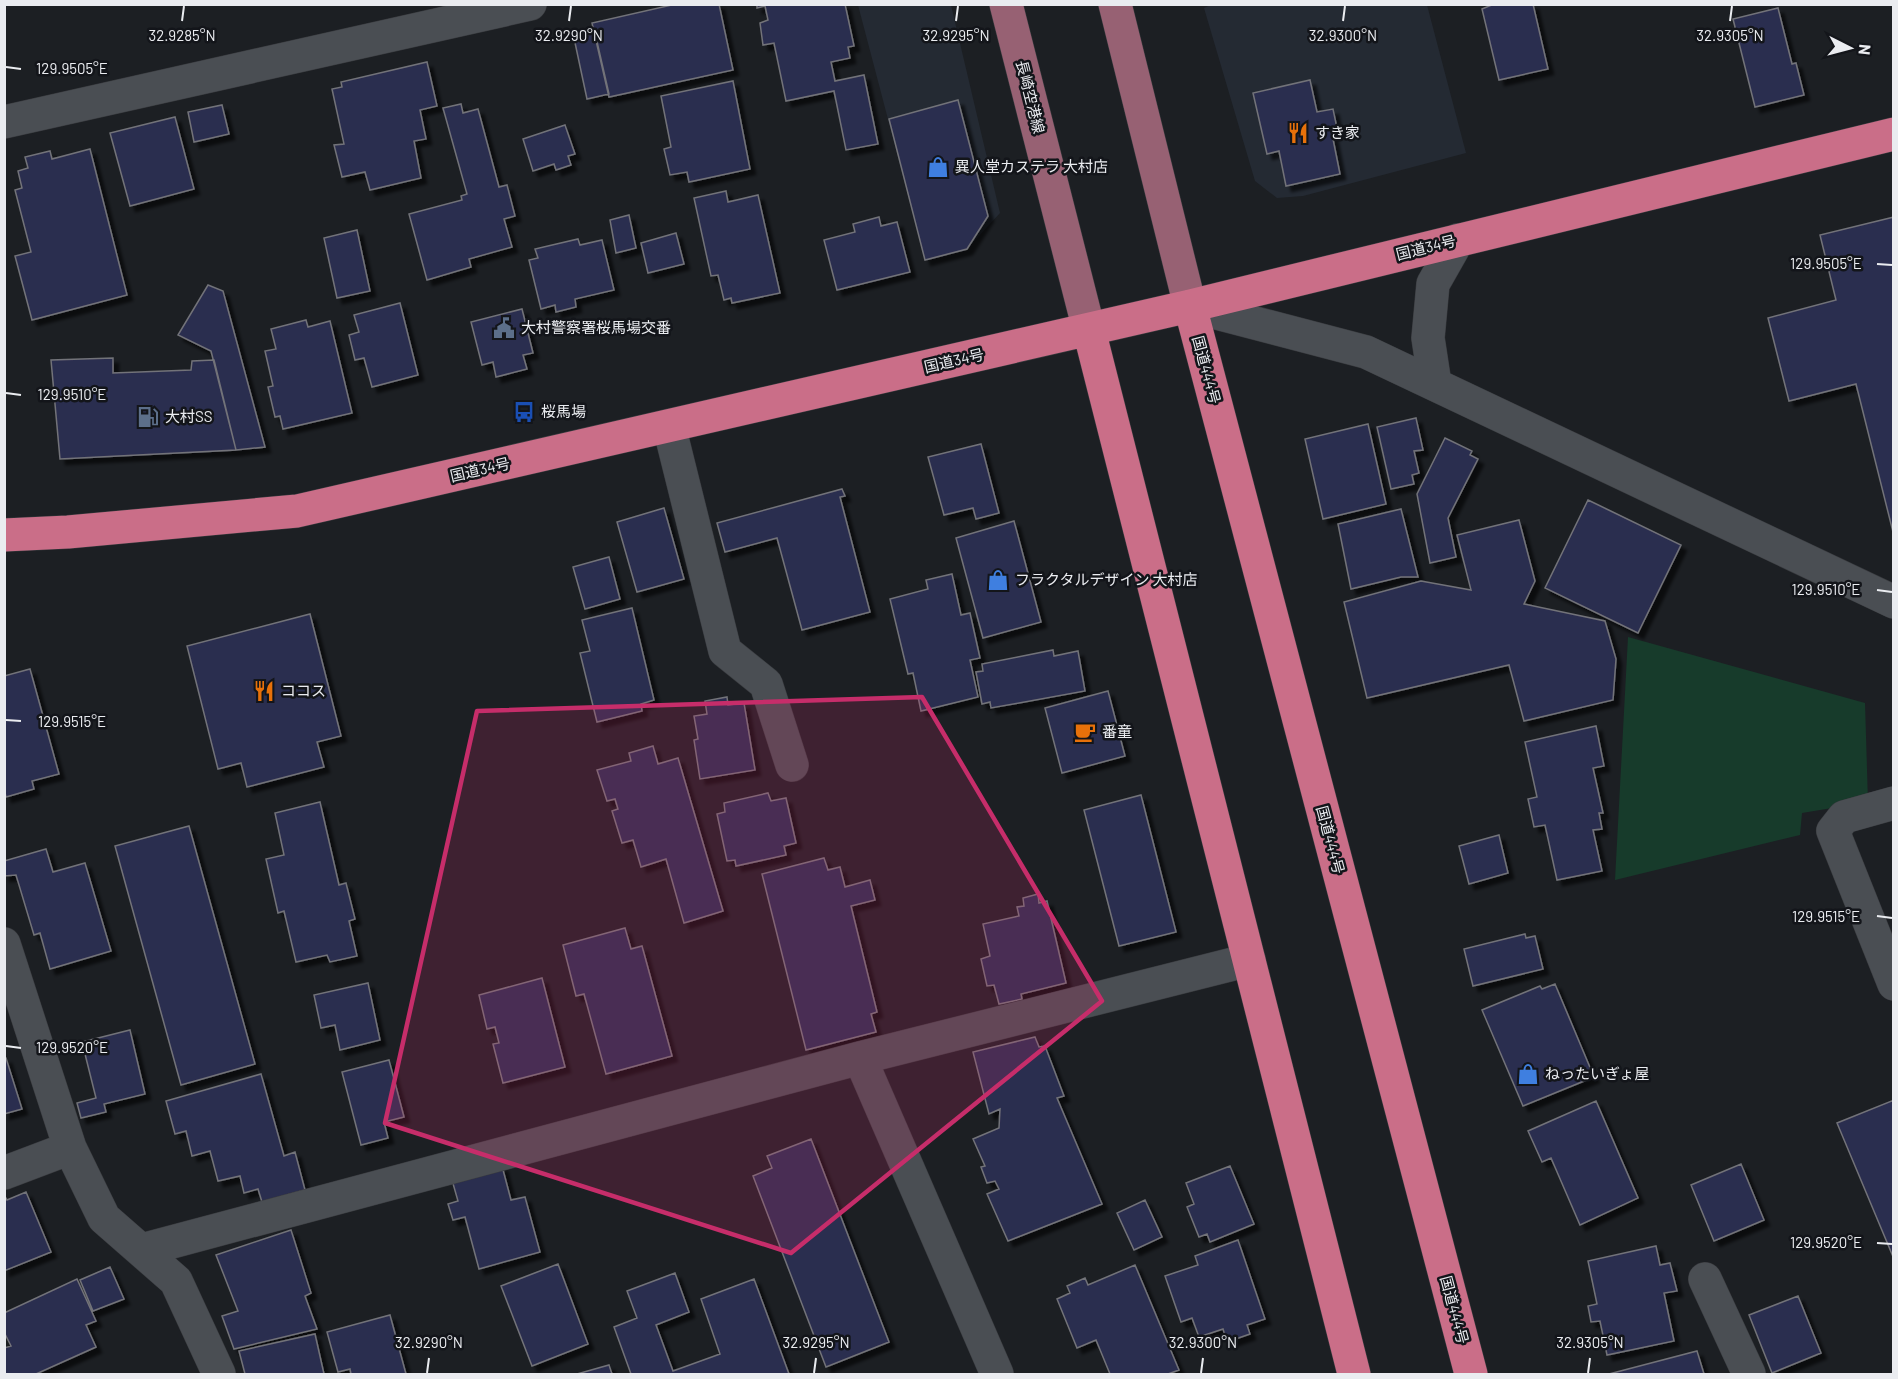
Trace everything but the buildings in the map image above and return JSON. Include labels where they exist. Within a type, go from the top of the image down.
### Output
[{"type":"highway","name":"国道34号","points":[[4,535],[68,532],[297,511],[1089,330],[1893,134]]},
{"type":"highway","name":"国道444号","points":[[1190,306],[1471,1374]]},
{"type":"highway","points":[[1089,330],[1354,1374]]},
{"type":"main road","name":"長崎空港線","points":[[1006,4],[1089,330]]},
{"type":"main road","points":[[1114,4],[1190,306]]},
{"type":"street","points":[[4,122],[530,4]]},
{"type":"street","points":[[1435,384],[1428,338],[1433,284],[1458,240]]},
{"type":"street","points":[[1190,306],[1366,352],[1893,602]]},
{"type":"street","points":[[669,426],[724,651],[766,684],[792,765]]},
{"type":"street","points":[[1893,803],[1844,817],[1833,831],[1893,984]]},
{"type":"street","points":[[4,944],[70,1148],[104,1218],[176,1281],[219,1374]]},
{"type":"street","points":[[142,1250],[860,1058],[1249,960]]},
{"type":"street","points":[[860,1058],[997,1374]]},
{"type":"street","points":[[4,1173],[70,1148]]},
{"type":"street","points":[[1705,1279],[1749,1374]]},
{"type":"highlighted area","points":[[922,697],[1102,1001],[791,1253],[385,1123],[477,711]]},
{"type":"shaded area","points":[[1213,4],[1427,5],[1466,153],[1303,196],[1277,198],[1255,181],[1204,8]]},
{"type":"shaded area","points":[[858,5],[951,5],[1000,213],[967,249],[925,260]]},
{"type":"green space","points":[[1628,637],[1865,703],[1868,802],[1802,813],[1800,835],[1615,880]]},
{"type":"place","name":"すき家","points":[[1298,133]]},
{"type":"place","name":"異人堂カステラ 大村店","points":[[938,167]]},
{"type":"place","name":"大村警察署桜馬場交番","points":[[504,328]]},
{"type":"place","name":"桜馬場","points":[[524,412]]},
{"type":"place","name":"大村SS","points":[[148,417]]},
{"type":"place","name":"フラクタルデザイン 大村店","points":[[998,580]]},
{"type":"place","name":"ココス","points":[[264,691]]},
{"type":"place","name":"番童","points":[[1085,732]]},
{"type":"place","name":"ねったいぎょ屋","points":[[1528,1074]]}]
